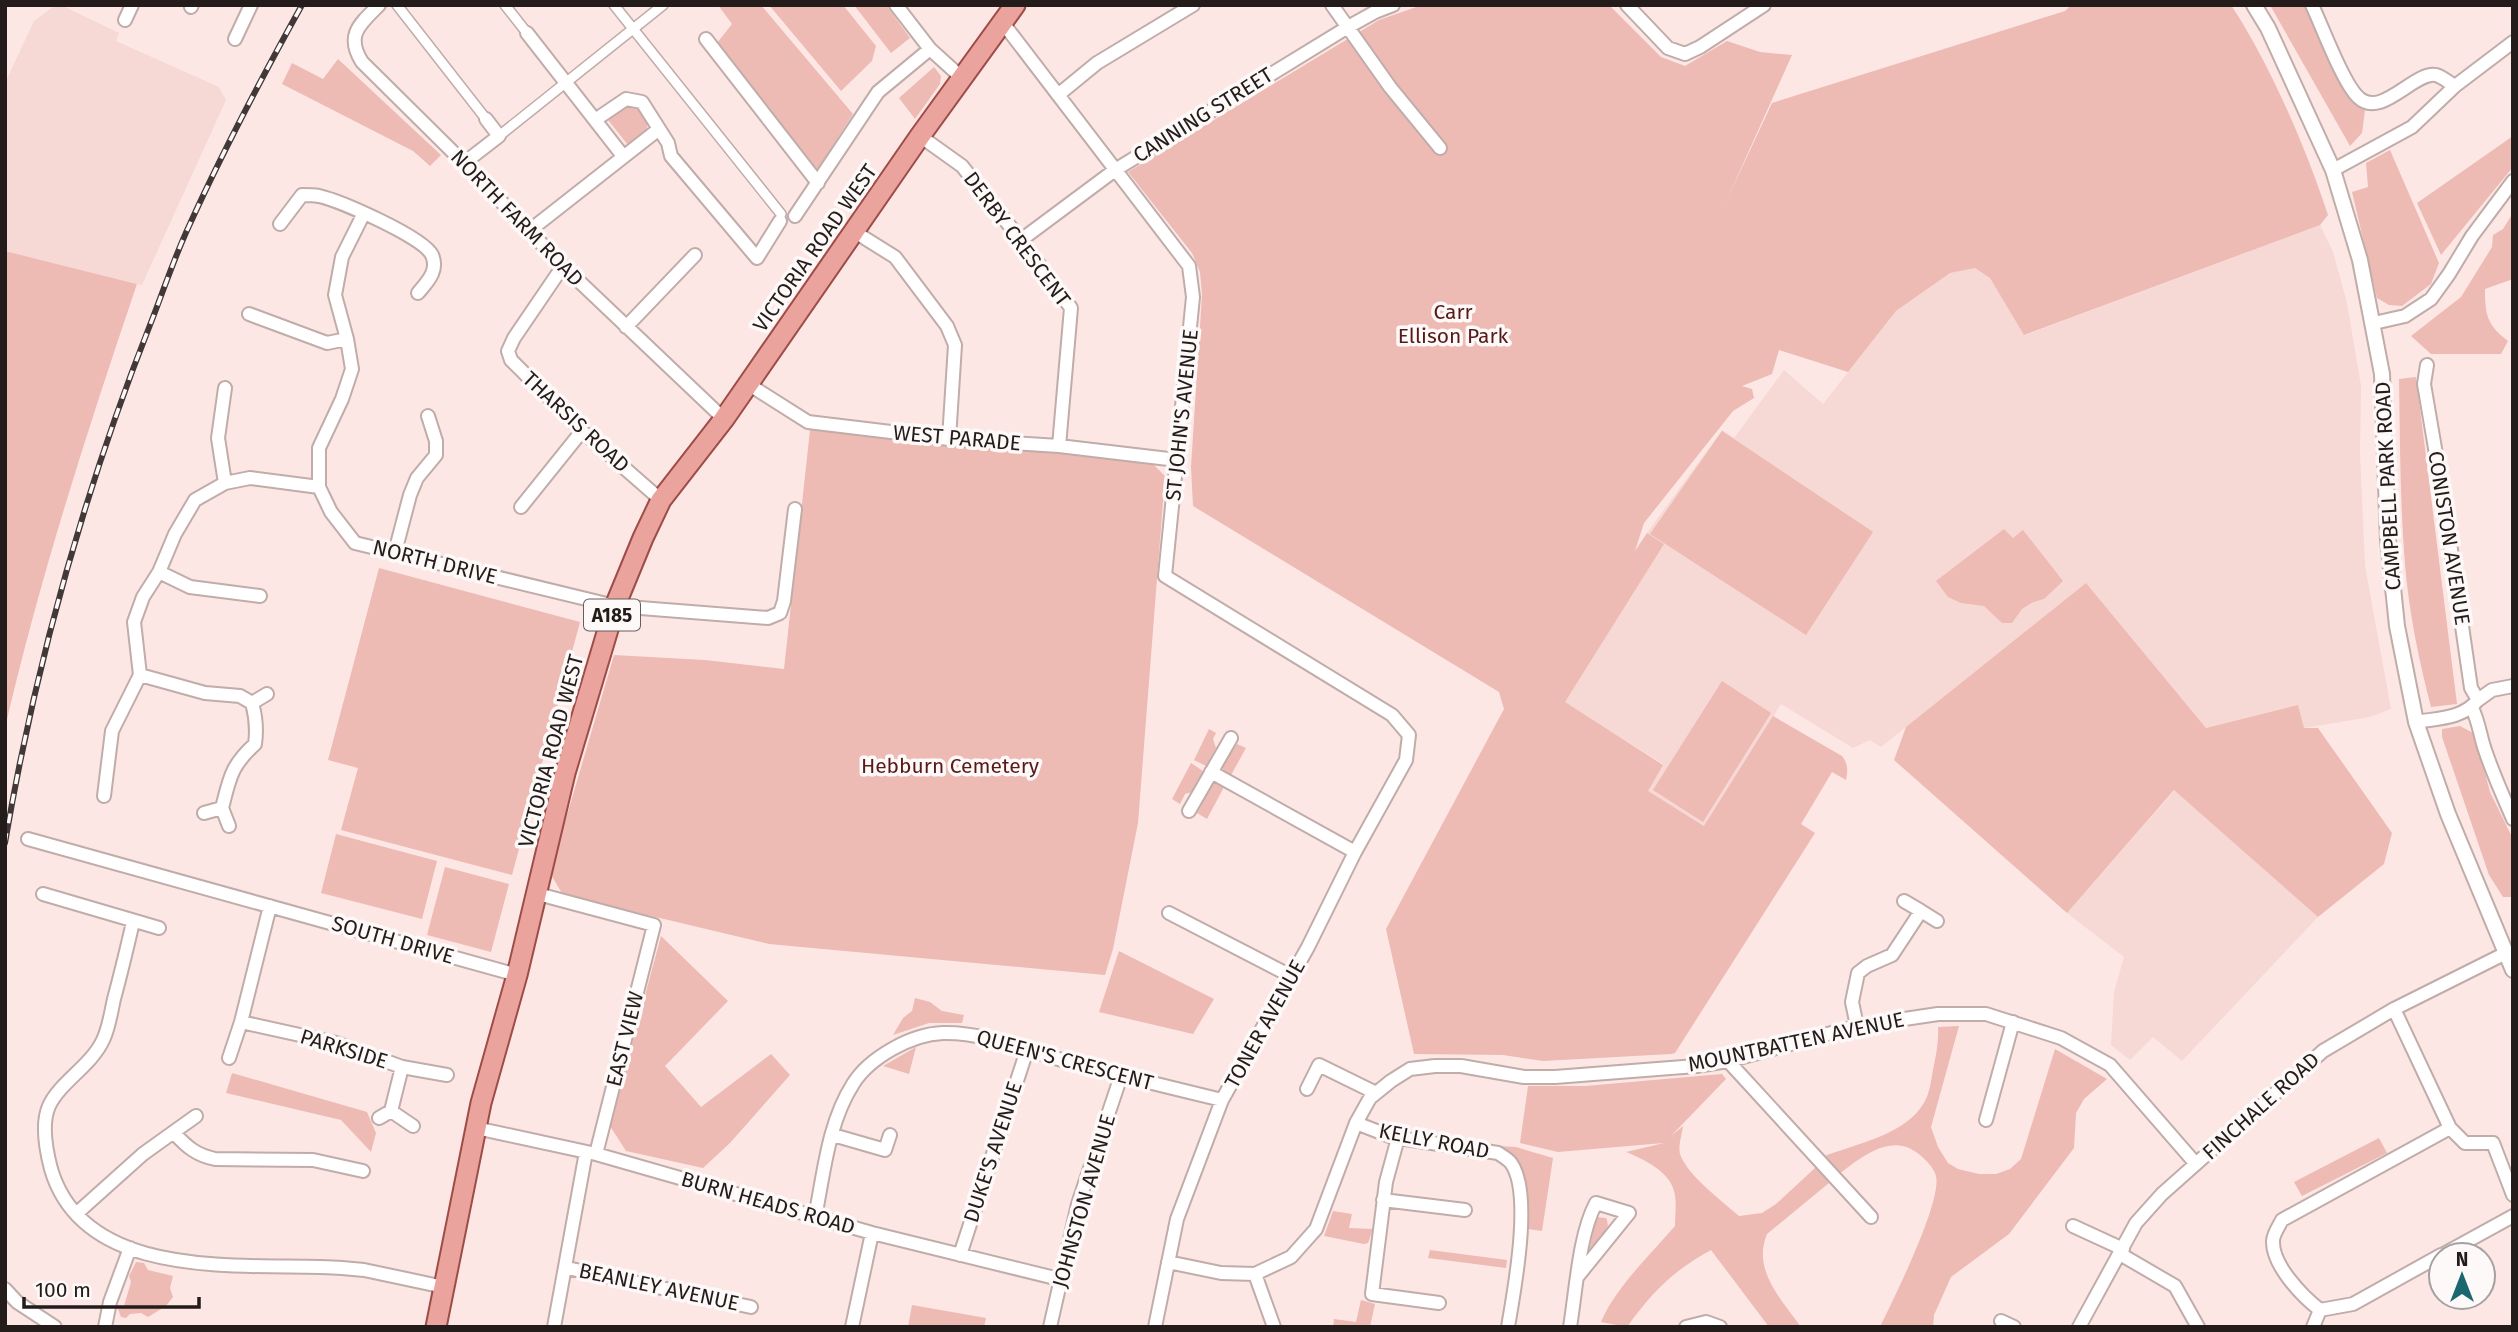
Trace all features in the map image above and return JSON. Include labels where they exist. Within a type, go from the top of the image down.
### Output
[{"type":"main road","name":"VICTORIA ROAD WEST","points":[[436,1327],[481,1103],[538,894],[565,773],[615,607],[661,500],[724,419],[920,136],[1015,5]]},
{"type":"street","points":[[125,20],[132,5]]},
{"type":"street","points":[[235,39],[251,5]]},
{"type":"street","name":"NORTH FARM ROAD","points":[[379,5],[356,31],[355,51],[362,62],[563,266],[724,419]]},
{"type":"street","points":[[397,5],[499,135]]},
{"type":"street","points":[[505,5],[622,156]]},
{"type":"street","points":[[595,120],[626,99],[642,102],[668,143],[671,156],[757,258],[780,217],[614,5]]},
{"type":"street","points":[[464,163],[663,5]]},
{"type":"street","points":[[896,5],[930,49],[962,78]]},
{"type":"street","points":[[1058,94],[1097,63],[1194,5]]},
{"type":"street","points":[[1332,5],[1390,87],[1440,148]]},
{"type":"street","name":"CANNING STREET","points":[[1021,240],[1115,170],[1348,27],[1393,5]]},
{"type":"street","points":[[1626,5],[1668,48],[1685,54],[1764,5]]},
{"type":"street","name":"CAMPBELL PARK ROAD","points":[[2254,5],[2268,28],[2333,170],[2360,260],[2382,374],[2388,540],[2397,626],[2416,722],[2448,814],[2504,954],[2513,970]]},
{"type":"street","points":[[2312,5],[2349,85],[2359,99],[2372,103],[2388,99],[2428,75],[2439,76],[2455,86]]},
{"type":"street","name":"ST JOHN'S AVENUE","points":[[1003,23],[1188,266],[1193,297],[1165,576],[1392,715],[1409,736]]},
{"type":"street","points":[[706,40],[818,183]]},
{"type":"street","points":[[2333,170],[2412,127],[2455,86],[2513,42]]},
{"type":"street","points":[[795,216],[878,92],[930,49]]},
{"type":"street","points":[[529,230],[659,129]]},
{"type":"street","name":"DERBY CRESCENT","points":[[920,136],[962,166],[1071,308],[1059,446]]},
{"type":"street","points":[[2374,323],[2405,316],[2431,299],[2476,230],[2513,181]]},
{"type":"street","points":[[280,224],[302,195],[316,195],[363,213],[425,245],[433,257],[434,266],[432,275],[418,293]]},
{"type":"street","name":"NORTH DRIVE","points":[[363,213],[342,257],[335,295],[352,369],[342,399],[319,448],[319,487],[331,512],[355,543],[615,607],[768,618],[780,613],[784,601],[795,509]]},
{"type":"street","points":[[855,232],[895,257],[947,326],[955,345],[949,439]]},
{"type":"street","points":[[625,327],[695,255]]},
{"type":"street","name":"THARSIS ROAD","points":[[563,266],[514,338],[509,351],[511,360],[582,431],[661,500]]},
{"type":"street","points":[[248,314],[327,343],[347,339]]},
{"type":"street","name":"CONISTON AVENUE","points":[[2427,365],[2424,384],[2471,688],[2483,743],[2508,796],[2513,819]]},
{"type":"street","name":"WEST PARADE","points":[[748,384],[808,422],[949,439],[1059,446],[1177,460]]},
{"type":"street","points":[[225,388],[218,438],[225,482]]},
{"type":"street","points":[[395,552],[417,478],[436,455],[436,441],[428,416]]},
{"type":"street","points":[[521,507],[582,431]]},
{"type":"street","points":[[104,796],[112,731],[140,675],[134,622],[143,597],[159,572],[175,534],[195,500],[225,482],[250,478],[319,487]]},
{"type":"street","points":[[159,572],[190,587],[260,596]]},
{"type":"street","points":[[140,675],[205,693],[240,696],[252,703],[257,729],[255,744],[239,759],[232,771],[222,808],[229,826]]},
{"type":"street","points":[[2416,722],[2460,715],[2492,690],[2513,686]]},
{"type":"street","points":[[252,703],[267,694]]},
{"type":"street","name":"TONER AVENUE","points":[[1155,1327],[1177,1219],[1222,1100],[1406,760],[1409,736]]},
{"type":"street","points":[[1189,811],[1231,738]]},
{"type":"street","points":[[1211,772],[1355,852]]},
{"type":"street","points":[[204,813],[222,808]]},
{"type":"street","name":"SOUTH DRIVE","points":[[28,839],[517,975]]},
{"type":"street","points":[[43,894],[159,928]]},
{"type":"street","name":"EAST VIEW","points":[[538,894],[654,925],[591,1153],[554,1327]]},
{"type":"street","points":[[1904,901],[1937,921]]},
{"type":"street","points":[[229,1058],[241,1022],[270,906]]},
{"type":"street","points":[[1857,1026],[1852,1002],[1858,973],[1867,965],[1892,956],[1921,911]]},
{"type":"street","points":[[1169,913],[1291,976]]},
{"type":"street","points":[[133,922],[103,1041],[49,1105],[44,1127],[48,1159],[57,1188],[76,1214],[94,1230],[130,1248],[185,1262],[305,1265],[363,1270],[444,1287]]},
{"type":"street","name":"FINCHALE ROAD","points":[[2078,1327],[2136,1223],[2162,1194],[2323,1051],[2395,1009],[2504,954]]},
{"type":"street","points":[[2395,1009],[2450,1128],[2465,1143],[2493,1143],[2513,1195]]},
{"type":"street","name":"MOUNTBATTEN AVENUE","points":[[1168,1262],[1221,1273],[1255,1274],[1291,1257],[1316,1229],[1356,1123],[1370,1098],[1410,1069],[1461,1066],[1524,1077],[1555,1077],[1728,1061],[1857,1026],[1938,1014],[1986,1014],[2014,1022],[2061,1038],[2110,1065],[2196,1164]]},
{"type":"street","name":"PARKSIDE","points":[[241,1022],[336,1043],[402,1067],[447,1075]]},
{"type":"street","points":[[1986,1120],[2014,1022]]},
{"type":"street","name":"QUEEN'S CRESCENT","points":[[815,1217],[836,1116],[853,1083],[870,1064],[889,1050],[940,1033],[974,1034],[1121,1076],[1222,1100]]},
{"type":"street","name":"DUKE'S AVENUE","points":[[960,1255],[1027,1050]]},
{"type":"street","points":[[1728,1061],[1871,1217]]},
{"type":"street","points":[[1307,1089],[1318,1065],[1376,1093]]},
{"type":"street","points":[[379,1118],[391,1111],[402,1067]]},
{"type":"street","name":"JOHNSTON AVENUE","points":[[1050,1327],[1078,1204],[1121,1076]]},
{"type":"street","points":[[391,1111],[413,1126]]},
{"type":"street","points":[[76,1214],[143,1154],[196,1116]]},
{"type":"street","name":"KELLY ROAD","points":[[1356,1123],[1398,1138],[1498,1153],[1510,1162],[1517,1176],[1521,1210],[1508,1327]]},
{"type":"street","name":"BURN HEADS ROAD","points":[[476,1128],[591,1153],[873,1233],[1059,1279]]},
{"type":"street","points":[[2427,1263],[2353,1304],[2320,1310],[2301,1295],[2277,1259],[2273,1239],[2282,1220],[2450,1128]]},
{"type":"street","points":[[174,1133],[187,1148],[201,1156],[215,1159],[313,1160],[363,1171]]},
{"type":"street","points":[[832,1135],[885,1150],[890,1135]]},
{"type":"street","points":[[1398,1138],[1386,1182],[1372,1294],[1438,1303]]},
{"type":"street","points":[[1383,1200],[1465,1210]]},
{"type":"street","points":[[1570,1327],[1578,1276],[1587,1228],[1597,1203],[1629,1213],[1578,1276]]},
{"type":"street","points":[[2467,1241],[2513,1216]]},
{"type":"street","points":[[2073,1226],[2122,1251],[2175,1286],[2198,1327]]},
{"type":"street","points":[[852,1327],[873,1233]]},
{"type":"street","points":[[105,1327],[110,1302],[130,1248]]},
{"type":"street","name":"BEANLEY AVENUE","points":[[567,1268],[751,1307]]},
{"type":"street","points":[[1255,1274],[1274,1327]]},
{"type":"street","points":[[5,1289],[17,1302],[55,1327]]},
{"type":"street","points":[[2313,1327],[2320,1310]]},
{"type":"street","points":[[2001,1321],[2014,1327]]},
{"type":"street","points":[[1686,1327],[1706,1322],[1720,1327]]},
{"type":"shaded area","points":[[53,7],[65,7],[119,33],[116,41],[219,87],[226,100],[142,285],[5,251],[5,83],[34,21]]},
{"type":"shaded area","points":[[2320,225],[2333,252],[2347,303],[2361,386],[2360,454],[2365,566],[2391,709],[2370,717],[2304,728],[2298,705],[2206,728],[2086,583],[1881,747],[1870,740],[1853,748],[1781,704],[1705,826],[1647,791],[1663,764],[1564,702],[1663,544],[1647,533],[1722,430],[1734,438],[1784,370],[1823,404],[1896,311],[1950,273],[1975,268],[1990,278],[2025,335]]},
{"type":"shaded area","points":[[2175,790],[2318,917],[2182,1061],[2153,1037],[2130,1060],[2111,1045],[2114,992],[2124,957],[2067,913]]},
{"type":"green space","points":[[718,5],[761,5],[853,114],[817,170],[717,43],[732,24]]},
{"type":"green space","points":[[769,5],[843,5],[876,46],[872,61],[841,91]]},
{"type":"green space","points":[[854,5],[886,5],[910,38],[891,53]]},
{"type":"green space","name":"Carr Ellison Park","points":[[1422,5],[1609,5],[1661,57],[1685,66],[1727,41],[1760,52],[1792,55],[1725,204],[1772,103],[2065,11],[2071,5],[2231,5],[2260,53],[2286,107],[2328,215],[2320,225],[2024,335],[1990,278],[1975,268],[1950,273],[1896,311],[1848,372],[1779,350],[1772,374],[1742,386],[1752,389],[1754,398],[1733,411],[1644,523],[1635,551],[1647,533],[1664,544],[1565,702],[1663,765],[1648,791],[1704,826],[1773,716],[1842,756],[1847,773],[1846,780],[1832,772],[1801,824],[1815,833],[1675,1053],[1671,1054],[1543,1061],[1503,1055],[1414,1054],[1386,929],[1504,709],[1499,692],[1193,506],[1191,467],[1202,295],[1200,272],[1192,253],[1128,172],[1379,20]]},
{"type":"green space","points":[[2270,5],[2304,5],[2350,100],[2365,110],[2362,133],[2350,146]]},
{"type":"green space","points":[[338,59],[441,155],[430,166],[413,151],[282,84],[292,63],[323,79]]},
{"type":"green space","points":[[934,67],[941,76],[940,84],[915,119],[899,98]]},
{"type":"green space","points":[[626,106],[638,109],[648,124],[646,132],[628,145],[608,120]]},
{"type":"green space","points":[[2513,136],[2513,167],[2441,255],[2417,203]]},
{"type":"green space","points":[[2390,150],[2439,263],[2431,284],[2402,306],[2389,305],[2377,298],[2352,192],[2368,187],[2366,163]]},
{"type":"green space","points":[[2513,213],[2513,279],[2485,289],[2491,324],[2508,341],[2501,354],[2431,354],[2411,336],[2461,297],[2492,247],[2493,235],[2503,229]]},
{"type":"green space","points":[[5,251],[137,284],[65,504],[5,728]]},
{"type":"green space","points":[[2416,377],[2457,704],[2431,707],[2409,601],[2402,518],[2399,379]]},
{"type":"green space","name":"Hebburn Cemetery","points":[[810,430],[1150,461],[1165,476],[1138,823],[1113,949],[1105,975],[769,944],[563,895],[550,873],[614,655],[705,660],[784,669]]},
{"type":"green space","points":[[1722,431],[1873,532],[1806,635],[1650,534]]},
{"type":"green space","points":[[2004,529],[2013,538],[2023,530],[2063,581],[2044,599],[2022,609],[2012,623],[2002,623],[1984,606],[1961,603],[1948,597],[1936,581]]},
{"type":"green space","points":[[379,568],[580,622],[512,875],[341,830],[358,768],[328,760]]},
{"type":"green space","points":[[2086,583],[2206,728],[2298,705],[2304,728],[2318,728],[2392,833],[2384,864],[2318,917],[2174,790],[2067,913],[1894,760],[1906,727]]},
{"type":"green space","points":[[1722,681],[1771,713],[1703,822],[1653,790]]},
{"type":"green space","points":[[2460,726],[2475,734],[2490,792],[2513,839],[2513,897],[2503,897],[2489,875],[2442,737],[2442,729]]},
{"type":"green space","points":[[1209,729],[1216,733],[1213,739],[1216,748],[1206,766],[1194,760]]},
{"type":"green space","points":[[1237,744],[1246,748],[1230,777],[1224,774],[1221,764],[1225,755],[1231,753]]},
{"type":"green space","points":[[1191,763],[1203,771],[1192,792],[1185,794],[1180,804],[1172,799]]},
{"type":"green space","points":[[1211,783],[1219,783],[1224,787],[1207,819],[1197,813],[1202,795]]},
{"type":"green space","points":[[336,834],[437,861],[422,919],[321,893]]},
{"type":"green space","points":[[445,867],[509,884],[491,952],[427,935]]},
{"type":"green space","points":[[661,936],[728,1001],[665,1066],[701,1107],[771,1054],[790,1075],[730,1143],[703,1168],[626,1151],[610,1126]]},
{"type":"green space","points":[[1119,951],[1214,999],[1193,1034],[1099,1012]]},
{"type":"green space","points":[[915,998],[930,1002],[942,1011],[964,1015],[962,1023],[929,1023],[893,1035],[903,1018],[912,1011]]},
{"type":"green space","points":[[1959,1026],[1931,1127],[1938,1147],[1948,1163],[1958,1169],[1979,1174],[1996,1174],[2010,1169],[2021,1159],[2055,1049],[2107,1079],[2084,1099],[2076,1113],[2074,1148],[2009,1234],[1951,1277],[1934,1315],[1933,1327],[1880,1327],[1932,1207],[1936,1189],[1935,1173],[1928,1162],[1916,1152],[1896,1145],[1886,1146],[1866,1155],[1839,1174],[1822,1157],[1879,1137],[1917,1113],[1929,1090],[1938,1027]]},
{"type":"green space","points":[[916,1047],[909,1074],[883,1066]]},
{"type":"green space","points":[[232,1073],[367,1112],[376,1133],[371,1152],[341,1120],[226,1093]]},
{"type":"green space","points":[[1722,1074],[1726,1079],[1671,1136],[1683,1126],[1680,1154],[1697,1179],[1739,1216],[1762,1213],[1776,1204],[1816,1167],[1829,1183],[1767,1234],[1763,1247],[1763,1260],[1771,1284],[1801,1327],[1769,1327],[1711,1250],[1664,1283],[1627,1327],[1601,1322],[1624,1284],[1675,1226],[1674,1191],[1667,1177],[1640,1158],[1626,1152],[1664,1143],[1558,1152],[1520,1143],[1528,1086],[1585,1086]]},
{"type":"green space","points":[[2379,1138],[2387,1153],[2302,1196],[2294,1182]]},
{"type":"green space","points":[[1498,1146],[1516,1147],[1553,1158],[1542,1231],[1528,1229],[1528,1197],[1516,1157]]},
{"type":"green space","points":[[1333,1211],[1352,1214],[1349,1228],[1373,1229],[1368,1243],[1324,1236]]},
{"type":"green space","points":[[1596,1217],[1606,1218],[1608,1228],[1604,1237],[1589,1253]]},
{"type":"green space","points":[[1430,1250],[1507,1260],[1506,1268],[1428,1258]]},
{"type":"green space","points":[[136,1262],[144,1263],[148,1270],[173,1276],[170,1288],[173,1297],[166,1306],[148,1317],[141,1313],[121,1317],[118,1309],[124,1306],[131,1282],[129,1276]]},
{"type":"green space","points":[[1361,1300],[1375,1304],[1370,1327],[1333,1327],[1334,1319],[1356,1322]]},
{"type":"green space","points":[[912,1305],[986,1318],[984,1327],[908,1327]]},
{"type":"railway","points":[[5,843],[31,711],[64,580],[126,388],[189,226],[243,114],[302,5]]}]
